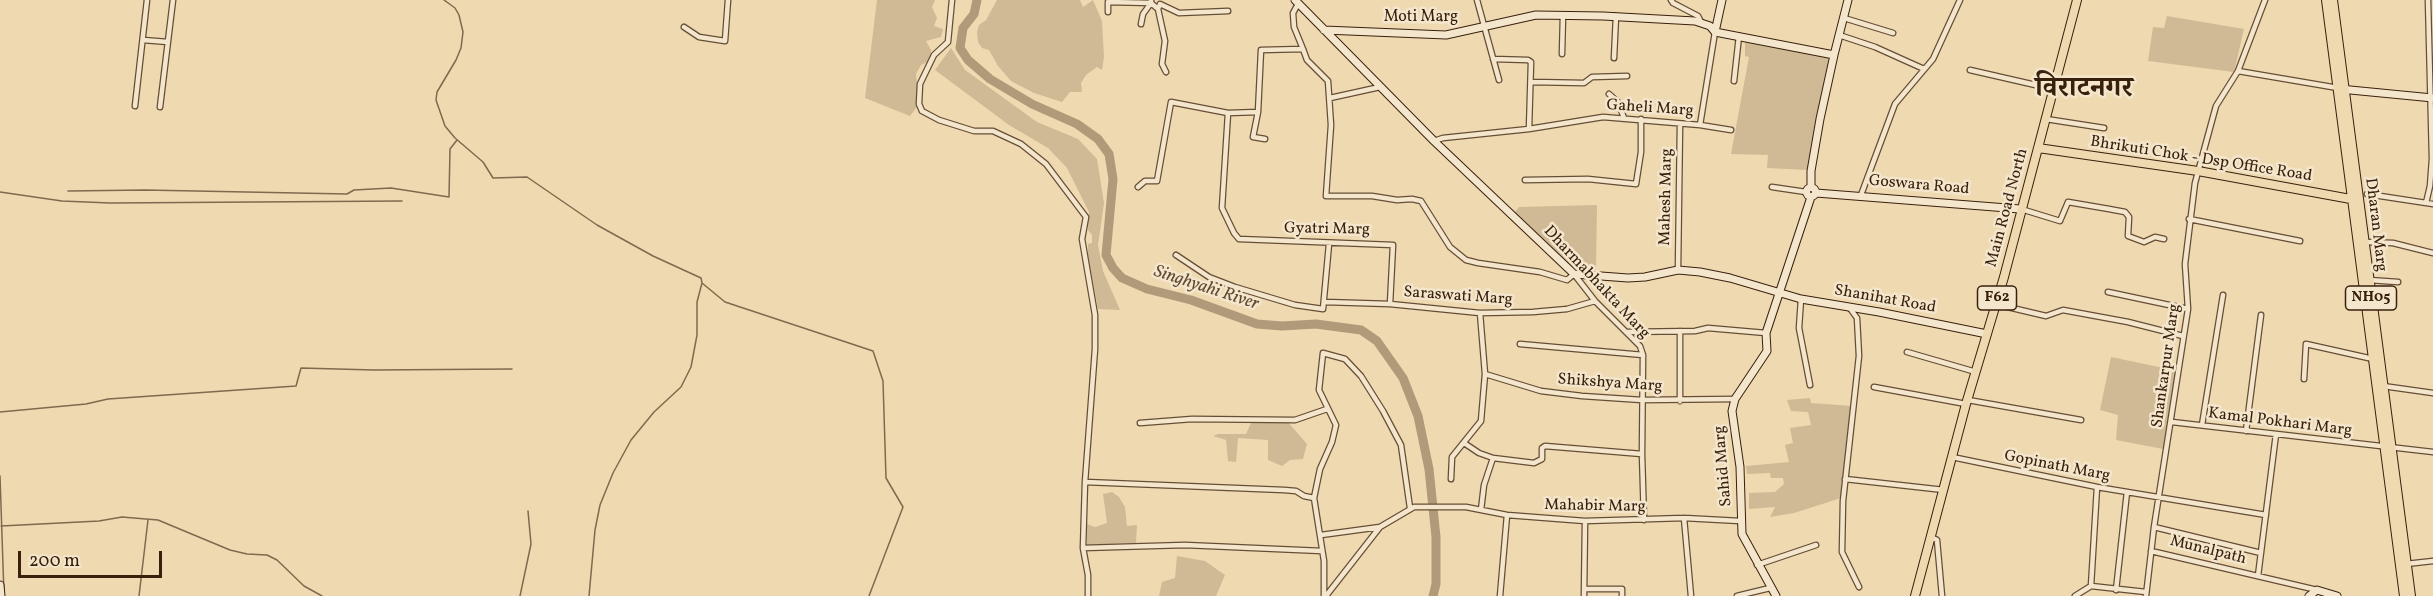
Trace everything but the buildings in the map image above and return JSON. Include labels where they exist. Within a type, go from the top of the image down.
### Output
[{"type":"main road","name":"Main Road North","points":[[1915,596],[2077,0]]},
{"type":"main road","name":"Dharan Marg","points":[[2326,0],[2356,200],[2373,359],[2404,564],[2411,596]]},
{"type":"main road","name":"Dharan Marg","points":[[2333,0],[2341,89]]},
{"type":"main road","name":"Bhrikuti Chok - Dsp Office Road","points":[[2038,148],[2198,171],[2356,200]]},
{"type":"main road","name":"Dharan Marg","points":[[2361,242],[2369,280],[2384,386],[2388,448]]},
{"type":"main road","name":"Dharan Marg","points":[[2404,564],[2404,596]]},
{"type":"street","points":[[135,106],[147,0]]},
{"type":"street","points":[[160,107],[173,0]]},
{"type":"street","points":[[684,27],[699,37],[725,41],[728,0]]},
{"type":"street","points":[[952,0],[948,42],[934,55],[920,84],[919,104],[922,111],[939,120],[974,131],[993,131],[1021,144],[1046,164],[1086,217],[1082,239],[1095,315],[1095,350],[1084,482],[1083,548],[1088,574],[1088,596]]},
{"type":"street","points":[[1477,0],[1499,80]]},
{"type":"street","points":[[1671,0],[1698,16],[1701,22],[1710,26],[1714,32],[1834,54]]},
{"type":"street","points":[[1714,32],[1722,0]]},
{"type":"street","points":[[1735,399],[1767,351],[1766,333],[1811,192],[1811,171],[1834,54],[1848,0]]},
{"type":"street","points":[[1860,195],[1895,104],[1933,59],[1960,0]]},
{"type":"street","name":"Shankarpur Marg","points":[[2151,551],[2188,309],[2185,264],[2189,219],[2198,171],[2216,106],[2238,71],[2265,0]]},
{"type":"street","points":[[2426,203],[2432,159],[2428,0]]},
{"type":"street","points":[[1141,24],[1143,14],[1151,1]]},
{"type":"street","points":[[1108,12],[1108,2],[1151,1],[1179,13],[1228,11]]},
{"type":"street","points":[[1296,2],[1293,13],[1294,27],[1307,60],[1328,81],[1331,125],[1326,196],[1372,196],[1397,201],[1412,199],[1421,201],[1450,247],[1466,260],[1478,263],[1540,272],[1567,280],[1574,274],[1628,278],[1678,270]]},
{"type":"street","name":"Dharmabhakta Marg","points":[[1296,2],[1434,141],[1574,274],[1595,301],[1640,346],[1643,356],[1644,520]]},
{"type":"street","points":[[1159,6],[1165,41],[1162,64],[1166,72]]},
{"type":"street","name":"Moti Marg","points":[[1324,30],[1446,35],[1536,15],[1616,16],[1701,22]]},
{"type":"street","points":[[1562,54],[1563,15]]},
{"type":"street","points":[[1614,58],[1616,16]]},
{"type":"street","points":[[1844,18],[1893,33]]},
{"type":"street","name":"Gaheli Marg","points":[[1434,141],[1603,117],[1700,125],[1714,32]]},
{"type":"street","points":[[1839,35],[1875,47],[1924,69]]},
{"type":"street","points":[[1734,81],[1739,36]]},
{"type":"street","points":[[143,40],[168,42]]},
{"type":"street","points":[[1265,138],[1254,137],[1258,112],[1261,50],[1303,49]]},
{"type":"street","points":[[1493,59],[1528,60],[1533,67],[1529,129]]},
{"type":"street","points":[[1970,70],[2053,90]]},
{"type":"street","points":[[2238,71],[2341,89],[2432,98]]},
{"type":"street","points":[[1532,82],[1584,83],[1592,77],[1627,76]]},
{"type":"street","points":[[1330,98],[1380,87]]},
{"type":"street","points":[[1609,94],[1618,102],[1624,118]]},
{"type":"street","points":[[1138,187],[1145,181],[1157,181],[1171,102],[1228,113],[1258,112]]},
{"type":"street","name":"Gyatri Marg","points":[[1228,113],[1223,206],[1228,225],[1239,239],[1393,245],[1390,304]]},
{"type":"street","points":[[1525,180],[1588,179],[1636,184],[1641,152],[1641,119]]},
{"type":"street","points":[[2046,119],[2104,128]]},
{"type":"street","name":"Mahesh Marg","points":[[1678,270],[1680,124]]},
{"type":"street","points":[[1700,125],[1731,130]]},
{"type":"street","points":[[1772,187],[1811,192]]},
{"type":"street","name":"Goswara Road","points":[[1811,192],[2020,209]]},
{"type":"street","points":[[2367,194],[2433,204]]},
{"type":"street","points":[[2020,209],[2060,221],[2068,202],[2125,212],[2129,217],[2128,236],[2144,242],[2155,237],[2164,239]]},
{"type":"street","points":[[2189,219],[2300,241]]},
{"type":"street","points":[[2361,242],[2393,243],[2433,253]]},
{"type":"street","points":[[1325,302],[1329,244]]},
{"type":"street","name":"Saraswati Marg","points":[[1176,255],[1209,277],[1235,287],[1295,305],[1323,309],[1325,302],[1390,304],[1480,313],[1533,312],[1567,309],[1595,301]]},
{"type":"street","name":"Shanihat Road","points":[[1678,270],[1730,278],[1801,299],[1987,334]]},
{"type":"street","points":[[2369,280],[2398,282]]},
{"type":"street","points":[[2108,291],[2188,309]]},
{"type":"street","points":[[2202,425],[2223,295]]},
{"type":"street","points":[[1801,299],[1799,328],[1810,385]]},
{"type":"street","points":[[1995,304],[2046,316],[2063,310],[2127,322],[2183,336]]},
{"type":"street","points":[[1849,307],[1857,318],[1859,356],[1845,479],[1842,552],[1859,588]]},
{"type":"street","points":[[1451,479],[1452,457],[1480,421],[1485,374],[1480,313]]},
{"type":"street","points":[[2246,431],[2262,315]]},
{"type":"street","points":[[1626,332],[1695,332],[1708,328],[1766,333]]},
{"type":"street","points":[[1680,331],[1680,401]]},
{"type":"street","points":[[1520,344],[1643,356]]},
{"type":"street","points":[[2304,380],[2306,344],[2373,359]]},
{"type":"street","points":[[1907,352],[1976,372]]},
{"type":"street","points":[[1323,353],[1345,359],[1361,376],[1383,411],[1401,445],[1412,508],[1380,527],[1325,596],[1321,535],[1314,498],[1320,469],[1332,442],[1336,426],[1319,390],[1323,353]]},
{"type":"street","name":"Shikshya Marg","points":[[1485,374],[1541,391],[1642,400],[1735,399]]},
{"type":"street","points":[[2384,386],[2433,393]]},
{"type":"street","points":[[1874,387],[2081,420]]},
{"type":"street","name":"Sahid Marg","points":[[1735,399],[1732,411],[1740,467],[1742,534],[1776,596]]},
{"type":"street","points":[[1140,423],[1192,419],[1294,420],[1326,409]]},
{"type":"street","name":"Kamal Pokhari Marg","points":[[2172,422],[2433,452]]},
{"type":"street","points":[[2258,576],[2276,435]]},
{"type":"street","points":[[1464,442],[1479,453],[1493,458],[1534,463],[1542,459],[1542,448],[1545,446],[1642,454]]},
{"type":"street","name":"Gopinath Marg","points":[[1952,457],[2097,487],[2266,515]]},
{"type":"street","points":[[1481,510],[1484,485],[1493,458]]},
{"type":"street","points":[[1845,479],[1944,490]]},
{"type":"street","points":[[1084,482],[1284,490],[1296,491],[1314,498]]},
{"type":"street","points":[[2075,596],[2091,586],[2097,487]]},
{"type":"street","points":[[2116,590],[2127,492]]},
{"type":"street","name":"Mahabir Marg","points":[[1412,508],[1466,507],[1508,515],[1585,521],[1684,518],[1740,521]]},
{"type":"street","points":[[1500,596],[1508,515]]},
{"type":"street","points":[[1684,518],[1691,596]]},
{"type":"street","points":[[1584,596],[1585,521]]},
{"type":"street","points":[[1321,535],[1380,527]]},
{"type":"street","points":[[2154,527],[2260,553]]},
{"type":"street","points":[[1930,536],[1937,540],[1942,596]]},
{"type":"street","points":[[1083,548],[1185,545],[1322,550]]},
{"type":"street","points":[[1758,565],[1816,545]]},
{"type":"street","name":"Munalpath","points":[[2091,586],[2146,594],[2151,551],[2337,596]]},
{"type":"street","points":[[2404,564],[2433,561]]},
{"type":"street","points":[[0,585],[1,596]]},
{"type":"street","points":[[1737,596],[1770,588]]},
{"type":"street","points":[[1584,589],[1622,589],[1622,596]]},
{"type":"street","points":[[2309,596],[2317,590]]},
{"type":"shaded area","points":[[877,0],[935,0],[932,7],[937,18],[934,26],[943,29],[941,37],[926,41],[931,50],[930,61],[921,65],[916,74],[919,104],[910,116],[865,98]]},
{"type":"shaded area","points":[[997,0],[1080,0],[1083,7],[1093,0],[1102,21],[1104,57],[1102,70],[1097,67],[1086,75],[1081,83],[1082,92],[1070,92],[1062,102],[1034,93],[1011,81],[998,66],[989,50],[982,48],[978,42],[979,25],[986,20]]},
{"type":"shaded area","points":[[2167,16],[2244,29],[2234,72],[2148,61],[2153,27],[2164,28]]},
{"type":"shaded area","points":[[1745,38],[1829,56],[1808,170],[1767,168],[1768,155],[1731,154],[1749,57],[1745,56]]},
{"type":"shaded area","points":[[951,48],[965,70],[1037,122],[1078,139],[1097,159],[1104,203],[1098,245],[1103,271],[1120,310],[1098,309],[1088,256],[1088,244],[1092,243],[1092,235],[1088,230],[1089,212],[1067,168],[1048,148],[1009,125],[935,70]]},
{"type":"shaded area","points":[[1597,205],[1596,270],[1580,269],[1569,264],[1514,213],[1519,207]]},
{"type":"shaded area","points":[[2111,357],[2178,371],[2163,449],[2116,440],[2118,415],[2100,410]]},
{"type":"shaded area","points":[[1810,398],[1811,403],[1852,406],[1841,498],[1794,513],[1770,517],[1775,507],[1749,509],[1749,493],[1775,492],[1784,484],[1783,478],[1771,478],[1770,473],[1747,474],[1746,466],[1789,462],[1785,445],[1793,443],[1790,428],[1811,425],[1808,412],[1791,411],[1787,400]]},
{"type":"shaded area","points":[[1287,421],[1307,444],[1303,459],[1290,460],[1282,466],[1268,460],[1268,440],[1238,438],[1236,462],[1228,461],[1226,440],[1213,436],[1246,434],[1251,423]]},
{"type":"shaded area","points":[[1112,492],[1119,497],[1125,507],[1127,526],[1137,525],[1136,543],[1087,545],[1087,524],[1095,527],[1107,523],[1103,494]]},
{"type":"shaded area","points":[[1177,556],[1205,561],[1225,575],[1216,596],[1159,596],[1162,582],[1175,578]]},
{"type":"waterway","points":[[444,0],[455,8],[463,32],[461,48],[437,92],[436,100],[445,126],[455,138],[483,162],[493,178],[527,177],[597,225],[653,256],[701,278],[702,283],[697,302],[697,335],[691,367],[681,387],[654,412],[631,440],[613,473],[600,505],[595,530],[589,596]]},
{"type":"waterway","name":"Singhyahi River","points":[[977,0],[974,14],[963,28],[960,48],[968,60],[990,79],[1032,104],[1077,124],[1098,139],[1109,154],[1113,179],[1106,255],[1122,278],[1147,289],[1191,300],[1257,324],[1282,326],[1316,324],[1361,330],[1377,341],[1403,378],[1418,416],[1429,469],[1436,537],[1436,584],[1433,596]]},
{"type":"waterway","points":[[68,191],[145,190],[347,194],[354,190],[391,188],[449,197],[450,149],[457,140]]},
{"type":"waterway","points":[[0,192],[62,201],[110,203],[402,201]]},
{"type":"waterway","points":[[702,283],[725,302],[873,351],[883,381],[886,478],[903,507],[869,596]]},
{"type":"waterway","points":[[0,412],[86,404],[108,399],[296,386],[301,368],[512,369]]},
{"type":"waterway","points":[[0,476],[4,595]]},
{"type":"waterway","points":[[520,596],[531,544],[528,511]]},
{"type":"waterway","points":[[1,526],[99,521],[122,517],[158,520],[230,550],[267,555],[277,560],[304,586],[322,596]]},
{"type":"waterway","points":[[139,596],[148,520]]},
{"type":"district","name":"विराटनगर","points":[[2084,91]]}]
